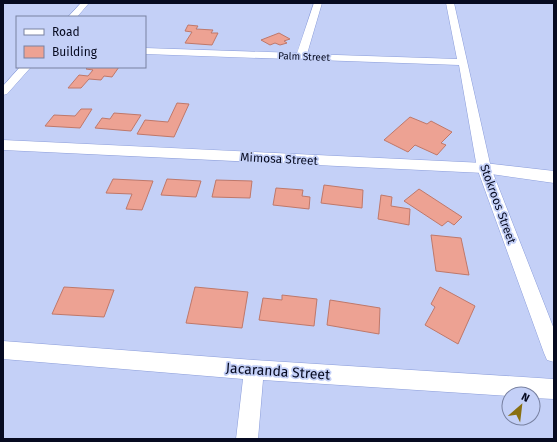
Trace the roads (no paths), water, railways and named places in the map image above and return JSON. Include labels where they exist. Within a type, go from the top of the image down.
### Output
[{"type":"street","points":[[73,16],[85,3]]},
{"type":"street","points":[[301,56],[318,3]]},
{"type":"street","name":"Stokroos Street","points":[[450,3],[464,62],[484,168],[554,353]]},
{"type":"street","name":"Palm Street","points":[[146,51],[464,62]]},
{"type":"street","points":[[3,92],[25,68]]},
{"type":"street","name":"Mimosa Street","points":[[3,145],[484,168],[554,177]]},
{"type":"street","name":"Jacaranda Street","points":[[3,350],[254,370],[554,389]]},
{"type":"street","points":[[247,439],[254,370]]}]
